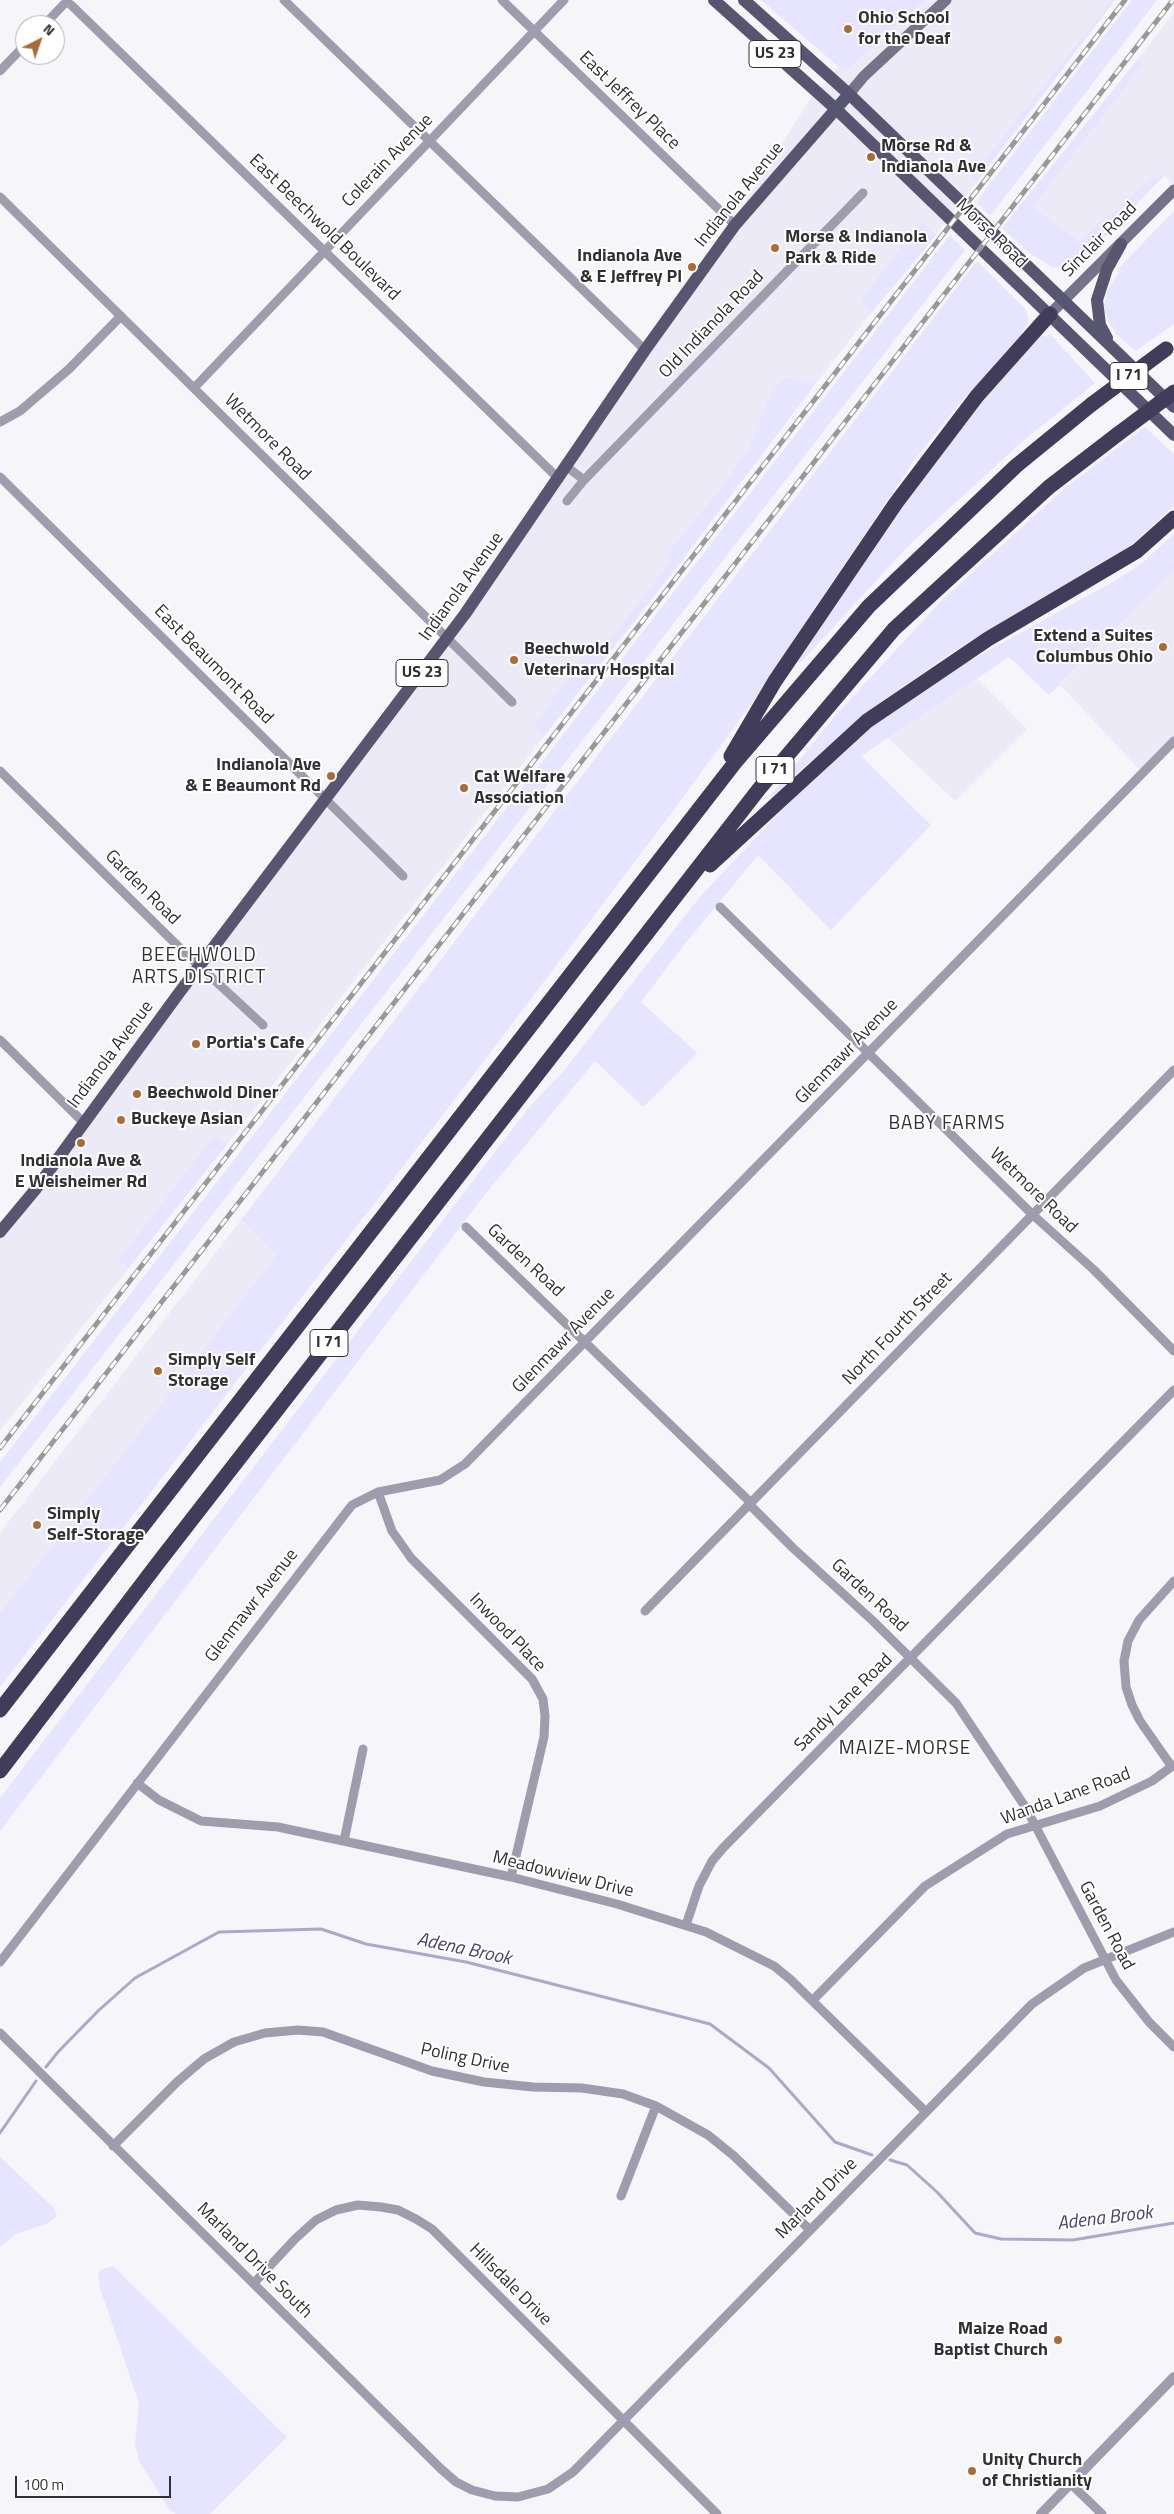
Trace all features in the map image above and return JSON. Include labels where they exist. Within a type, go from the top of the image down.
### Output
[{"type":"highway","points":[[704,803],[775,681],[896,502],[978,396],[1050,314]]},
{"type":"highway","name":"I 71","points":[[0,1710],[737,760],[869,606],[1016,466],[1092,404],[1171,345]]},
{"type":"highway","name":"I 71","points":[[0,1771],[158,1563],[759,789],[894,629],[1049,487],[1174,392]]},
{"type":"highway","points":[[660,916],[733,842],[867,720],[988,639],[1137,551],[1172,521]]},
{"type":"main road","name":"Morse Road","points":[[714,0],[836,108],[1174,435]]},
{"type":"main road","name":"Morse Road","points":[[744,0],[849,94],[1174,407]]},
{"type":"main road","name":"Indianola Avenue","points":[[0,1232],[35,1190],[199,966],[447,638],[559,479],[645,350],[735,225],[864,76],[946,0]]},
{"type":"main road","name":"Sinclair Road","points":[[1050,314],[1174,190]]},
{"type":"main road","points":[[1115,351],[1100,325],[1097,300],[1107,269],[1121,244]]},
{"type":"street","points":[[53,15],[67,0]]},
{"type":"street","name":"East Beechwold Boulevard","points":[[67,0],[559,479]]},
{"type":"street","points":[[284,0],[645,350]]},
{"type":"street","name":"East Jeffrey Place","points":[[502,0],[735,225]]},
{"type":"street","name":"Colerain Avenue","points":[[194,388],[564,0]]},
{"type":"street","points":[[0,71],[15,55]]},
{"type":"street","name":"Old Indianola Road","points":[[568,501],[584,480],[863,193]]},
{"type":"street","name":"Wetmore Road","points":[[0,197],[512,702]]},
{"type":"street","points":[[0,422],[20,411],[69,369],[121,316]]},
{"type":"street","points":[[567,467],[584,480]]},
{"type":"street","name":"East Beaumont Road","points":[[0,476],[403,876]]},
{"type":"street","name":"Glenmawr Avenue","points":[[0,1962],[352,1505],[378,1492],[440,1480],[465,1464],[1174,741]]},
{"type":"street","name":"Garden Road","points":[[0,771],[199,966],[263,1025]]},
{"type":"street","name":"Wetmore Road","points":[[720,907],[1033,1215],[1094,1270],[1174,1351]]},
{"type":"street","points":[[0,1040],[83,1122]]},
{"type":"street","name":"North Fourth Street","points":[[645,1611],[749,1502],[1174,1070]]},
{"type":"street","name":"Garden Road","points":[[466,1227],[586,1341],[793,1548],[850,1599],[956,1703],[1026,1808],[1116,1980],[1138,2008],[1174,2047]]},
{"type":"street","name":"Sandy Lane Road","points":[[686,1925],[698,1886],[712,1861],[1174,1390]]},
{"type":"street","name":"Inwood Place","points":[[378,1492],[392,1532],[411,1558],[532,1679],[543,1699],[545,1716],[544,1737],[511,1877]]},
{"type":"street","points":[[1173,1766],[1140,1721],[1132,1705],[1126,1687],[1124,1661],[1128,1641],[1139,1620],[1174,1581]]},
{"type":"street","points":[[344,1841],[363,1748]]},
{"type":"street","name":"Wanda Lane Road","points":[[813,2000],[925,1886],[1007,1834],[1100,1806],[1152,1781],[1173,1766]]},
{"type":"street","name":"Meadowview Drive","points":[[137,1783],[159,1800],[200,1821],[278,1827],[511,1877],[556,1887],[706,1932],[774,1966],[813,2000],[926,2112]]},
{"type":"street","name":"Marland Drive","points":[[494,2496],[518,2497],[548,2489],[573,2472],[1032,2004],[1084,1968],[1174,1932]]},
{"type":"street","name":"Poling Drive","points":[[113,2146],[177,2082],[204,2059],[234,2042],[265,2034],[298,2030],[322,2032],[432,2071],[484,2082],[599,2090],[623,2094],[656,2106],[708,2134],[734,2156],[810,2230]]},
{"type":"street","name":"Marland Drive South","points":[[0,2034],[440,2468],[456,2482],[472,2490],[494,2496]]},
{"type":"street","points":[[622,2196],[656,2106]]},
{"type":"street","name":"Hillsdale Drive","points":[[254,2283],[316,2220],[336,2210],[358,2204],[398,2210],[432,2229],[717,2514]]},
{"type":"street","points":[[1041,2514],[1174,2377]]},
{"type":"street","points":[[1071,2484],[1102,2514]]},
{"type":"shaded area","points":[[761,0],[925,0],[848,69],[839,67]]},
{"type":"shaded area","points":[[925,0],[1112,0],[981,164],[972,178],[976,183],[937,233],[921,221],[860,301],[872,312],[816,383],[784,377],[770,395],[748,449],[720,489],[666,555],[671,561],[600,653],[591,646],[533,727],[545,735],[228,1143],[214,1137],[118,1262],[128,1269],[0,1431],[0,1233],[446,638],[737,215],[809,101],[839,67],[848,69]]},
{"type":"shaded area","points":[[1112,0],[1115,0],[976,183],[971,178],[981,164]]},
{"type":"shaded area","points":[[1132,0],[1157,0],[990,216],[976,202]]},
{"type":"shaded area","points":[[1174,12],[1174,186],[1164,176],[1156,174],[1079,241],[1033,207],[1142,65],[1137,60]]},
{"type":"shaded area","points":[[1137,60],[1143,64],[1033,207],[1079,241],[1156,174],[1164,176],[1074,268],[1071,265],[1062,268],[1052,267],[1028,252],[1002,228]]},
{"type":"shaded area","points":[[1174,211],[1174,324],[1136,351],[1117,335],[1108,321],[1104,306],[1107,291],[1119,273],[1117,270]]},
{"type":"shaded area","points":[[921,221],[937,234],[872,312],[860,301]]},
{"type":"shaded area","points":[[950,235],[965,250],[0,1487],[0,1462]]},
{"type":"shaded area","points":[[977,261],[1025,309],[1028,323],[1021,333],[1024,336],[963,399],[915,459],[751,704],[673,811],[459,1094],[0,1687],[0,1613],[277,1255],[241,1220]]},
{"type":"shaded area","points":[[1050,334],[1095,383],[1023,441],[911,543],[800,663],[796,660],[917,484],[982,400],[1042,335],[1046,337]]},
{"type":"shaded area","points":[[784,377],[816,383],[677,567],[545,735],[533,727],[591,645],[600,652],[671,561],[666,555],[720,489],[748,449],[770,395]]},
{"type":"shaded area","points":[[1145,427],[1174,454],[1174,506],[1131,545],[955,650],[881,702],[799,771],[772,798],[770,796],[836,715],[942,600],[1065,488]]},
{"type":"shaded area","points":[[1174,534],[1174,571],[1049,695],[1009,657],[861,756],[931,825],[831,930],[758,855],[683,946],[641,1002],[697,1053],[643,1107],[595,1061],[486,1193],[0,1831],[0,1798],[531,1105],[562,1073],[699,898],[815,775],[882,717],[955,669],[1118,579],[1142,563]]},
{"type":"shaded area","points":[[1174,571],[1174,741],[1143,773],[1060,685]]},
{"type":"shaded area","points":[[976,677],[1027,729],[955,801],[888,738]]},
{"type":"shaded area","points":[[214,1136],[228,1143],[128,1269],[118,1261]]},
{"type":"shaded area","points":[[241,1220],[278,1255],[0,1613],[0,1533]]},
{"type":"shaded area","points":[[0,2157],[54,2208],[57,2216],[48,2223],[16,2234],[0,2247]]},
{"type":"shaded area","points":[[113,2266],[287,2437],[210,2514],[176,2514],[170,2510],[139,2461],[135,2444],[139,2403],[100,2288],[98,2273],[102,2269]]},
{"type":"waterway","name":"Adena Brook","points":[[46,2067],[98,2011],[135,1978],[219,1932],[321,1929],[366,1944],[466,1962],[710,2024],[769,2068],[835,2142],[872,2155]]},
{"type":"waterway","name":"Adena Brook","points":[[0,2133],[36,2081]]},
{"type":"waterway","name":"Adena Brook","points":[[890,2160],[907,2165],[937,2192],[975,2233],[1001,2239],[1073,2240],[1174,2223]]},
{"type":"railway","points":[[0,1448],[1125,0]]},
{"type":"railway","points":[[0,1510],[1173,0]]},
{"type":"place","name":"Ohio School for the Deaf","points":[[848,29]]},
{"type":"place","name":"Morse Rd & Indianola Ave","points":[[871,157]]},
{"type":"place","name":"Morse & Indianola Park & Ride","points":[[775,248]]},
{"type":"place","name":"Indianola Ave & E Jeffrey Pl","points":[[692,267]]},
{"type":"place","name":"Extend a Suites Columbus Ohio","points":[[1163,647]]},
{"type":"place","name":"Beechwold Veterinary Hospital","points":[[514,660]]},
{"type":"place","name":"Indianola Ave & E Beaumont Rd","points":[[331,776]]},
{"type":"place","name":"Cat Welfare Association","points":[[464,788]]},
{"type":"place","name":"Portia's Cafe","points":[[196,1044]]},
{"type":"place","name":"Beechwold Diner","points":[[137,1094]]},
{"type":"place","name":"Buckeye Asian","points":[[121,1120]]},
{"type":"place","name":"Indianola Ave & E Weisheimer Rd","points":[[81,1143]]},
{"type":"place","name":"Simply Self Storage","points":[[158,1371]]},
{"type":"place","name":"Simply Self-Storage","points":[[37,1525]]},
{"type":"place","name":"Maize Road Baptist Church","points":[[1058,2340]]},
{"type":"place","name":"Unity Church of Christianity","points":[[972,2471]]},
{"type":"district","name":"BEECHWOLD ARTS DISTRICT","points":[[199,967]]},
{"type":"district","name":"BABY FARMS","points":[[947,1124]]},
{"type":"district","name":"MAIZE-MORSE","points":[[905,1749]]}]
